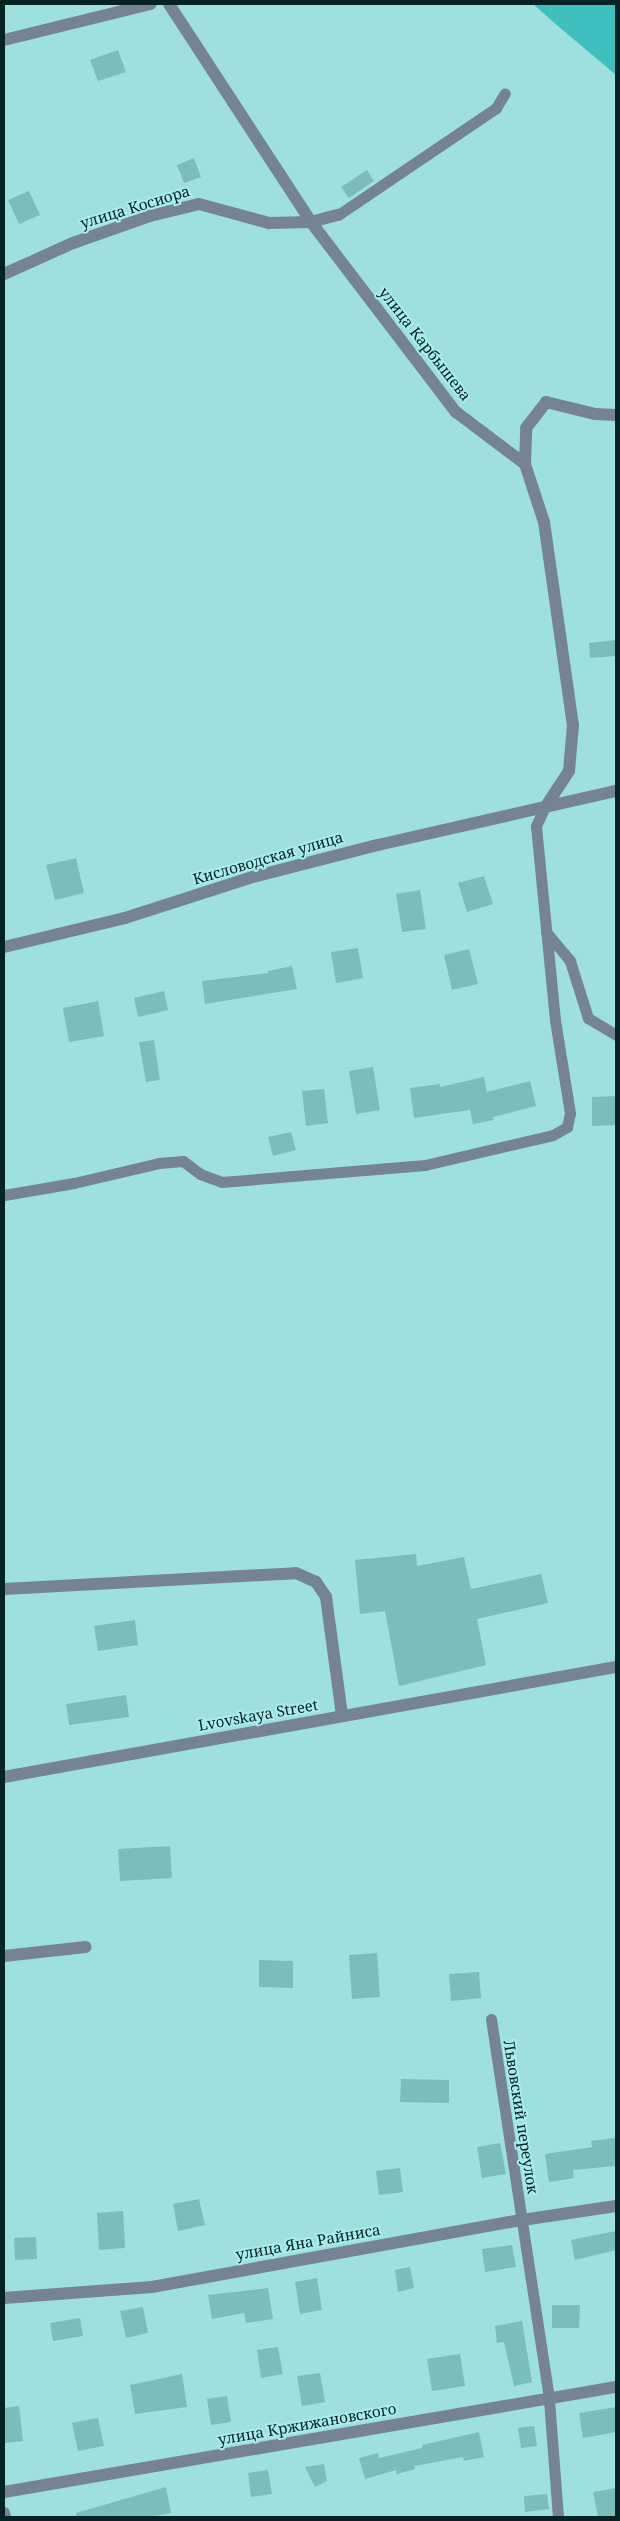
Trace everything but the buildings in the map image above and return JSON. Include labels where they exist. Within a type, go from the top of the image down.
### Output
[{"type":"street","points":[[4,40],[151,4]]},
{"type":"street","name":"улица Карбышева","points":[[169,4],[311,222],[456,412],[525,464]]},
{"type":"street","name":"улица Косиора","points":[[4,274],[81,240],[150,216],[200,204],[269,223],[311,222],[338,214]]},
{"type":"street","points":[[544,809],[569,771],[572,725],[544,522],[525,464],[526,428],[546,402],[595,414],[616,415]]},
{"type":"street","name":"Кисловодская улица","points":[[4,947],[125,918],[263,874],[378,845],[544,809],[616,791]]},
{"type":"street","points":[[4,1589],[296,1573],[316,1582],[326,1597],[342,1716]]},
{"type":"street","name":"Lvovskaya Street","points":[[4,1778],[616,1666]]},
{"type":"street","points":[[4,1956],[86,1947]]},
{"type":"street","name":"улица Яна Райниса","points":[[4,2298],[152,2287],[522,2220],[616,2206]]},
{"type":"street","name":"улица Кржижановского","points":[[4,2492],[616,2387]]},
{"type":"street","points":[[4,2512],[5,2517]]},
{"type":"lane","points":[[338,214],[496,108],[505,93]]},
{"type":"lane","points":[[4,1195],[74,1183],[159,1163],[183,1160],[200,1174],[222,1182],[425,1165],[553,1135],[567,1127],[570,1113],[555,1020],[536,826],[544,809]]},
{"type":"lane","points":[[546,932],[570,961],[588,1018],[616,1035]]},
{"type":"lane","name":"Львовский переулок","points":[[491,2020],[539,2345],[549,2400],[558,2517]]},
{"type":"water","points":[[533,4],[616,4],[616,75],[558,26]]}]
